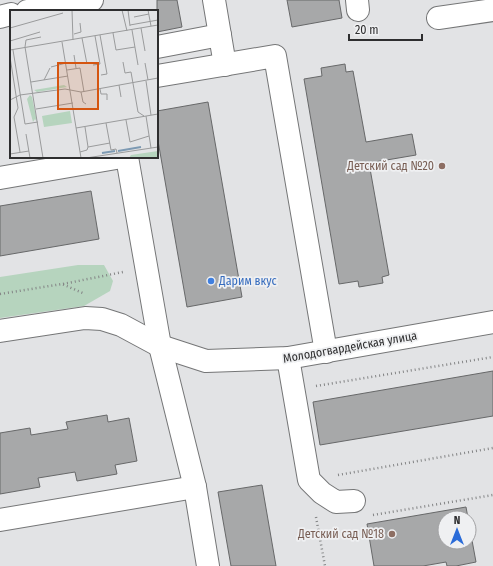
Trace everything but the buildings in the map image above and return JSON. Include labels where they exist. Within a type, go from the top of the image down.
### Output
[{"type":"street","points":[[33,10],[92,0]]},
{"type":"street","points":[[100,0],[102,10]]},
{"type":"street","points":[[214,0],[225,64]]},
{"type":"street","points":[[438,18],[493,10]]},
{"type":"street","points":[[0,17],[10,14]]},
{"type":"street","points":[[158,46],[220,36]]},
{"type":"street","points":[[158,76],[275,56],[326,352]]},
{"type":"street","points":[[0,178],[116,158]]},
{"type":"street","points":[[127,158],[160,346],[195,487],[208,566]]},
{"type":"street","name":"Молодогвардейская улица","points":[[0,331],[85,318],[102,319],[121,325],[160,346],[206,361],[288,358],[493,322]]},
{"type":"street","points":[[288,358],[309,480],[322,493],[336,502],[354,501]]},
{"type":"street","points":[[0,520],[195,487]]},
{"type":"path","points":[[62,284],[146,268]]},
{"type":"path","points":[[294,389],[493,357]]},
{"type":"path","points":[[309,480],[493,448]]},
{"type":"path","points":[[371,515],[493,494]]},
{"type":"path","points":[[316,517],[325,566]]},
{"type":"green space","points":[[78,265],[104,265],[113,281],[110,291],[84,306],[0,318],[0,277]]},
{"type":"place","name":"Детский сад №20","points":[[442,166]]},
{"type":"place","name":"Дарим вкус","points":[[211,281]]},
{"type":"place","name":"Детский сад №18","points":[[392,534]]}]
